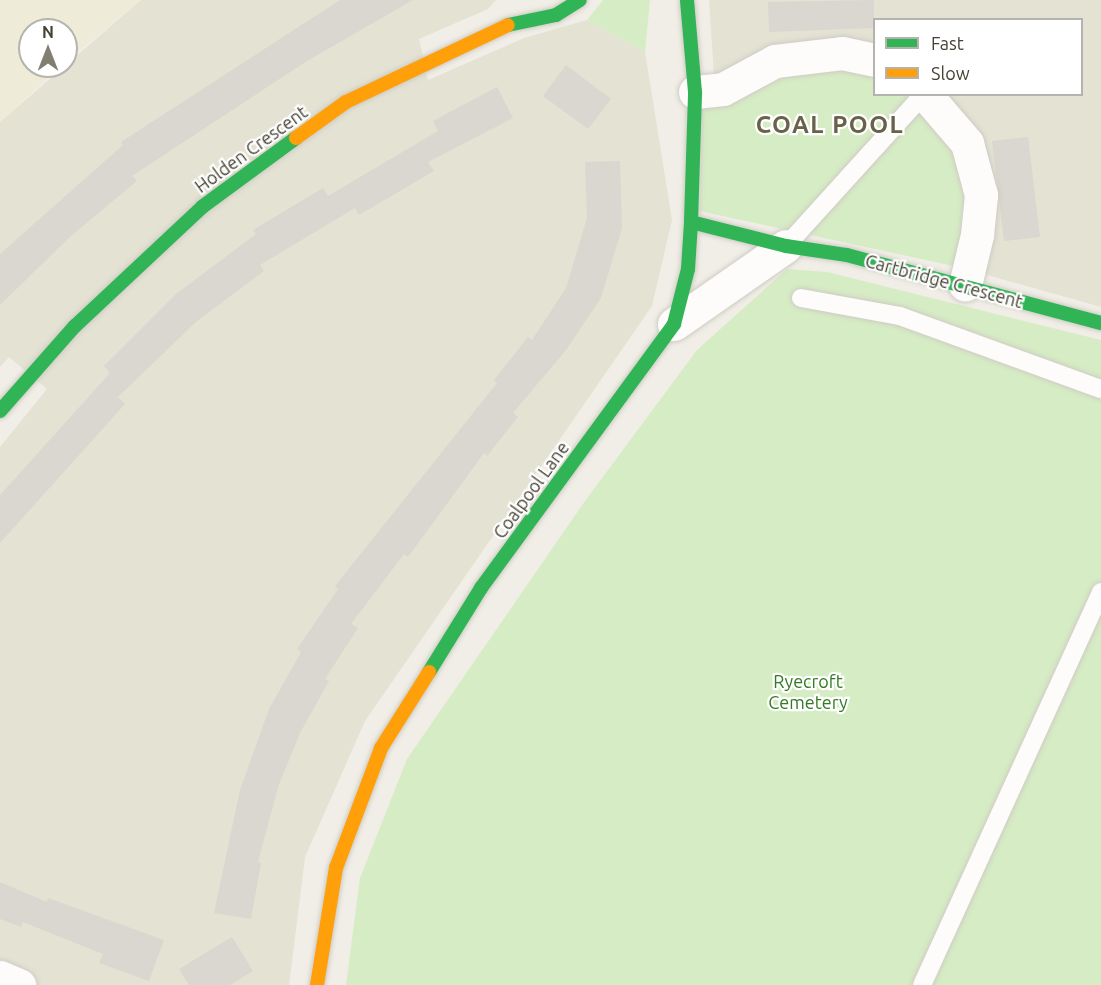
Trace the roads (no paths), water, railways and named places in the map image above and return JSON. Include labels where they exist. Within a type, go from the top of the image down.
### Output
[{"type":"street","name":"Holden Crescent","points":[[0,411],[75,326],[202,207],[346,102],[504,26],[556,15],[580,0]]},
{"type":"street","name":"Coalpool Lane","points":[[317,985],[336,868],[381,748],[481,588],[674,324],[688,268],[691,222],[695,92],[687,0]]},
{"type":"street","points":[[695,92],[723,89],[775,61],[842,52],[873,60]]},
{"type":"street","points":[[927,96],[967,143],[981,195],[977,235],[965,285]]},
{"type":"street","name":"Cartbridge Crescent","points":[[691,222],[786,246],[847,255],[1101,323]]},
{"type":"street","points":[[674,324],[786,246]]},
{"type":"street","points":[[0,977],[19,985]]},
{"type":"lane","points":[[786,246],[923,96]]},
{"type":"lane","points":[[801,298],[900,316],[1101,389]]},
{"type":"lane","points":[[922,985],[1101,592]]},
{"type":"district","name":"COAL POOL","points":[[830,125]]},
{"type":"park label","name":"Ryecroft Cemetery","points":[[808,692]]}]
